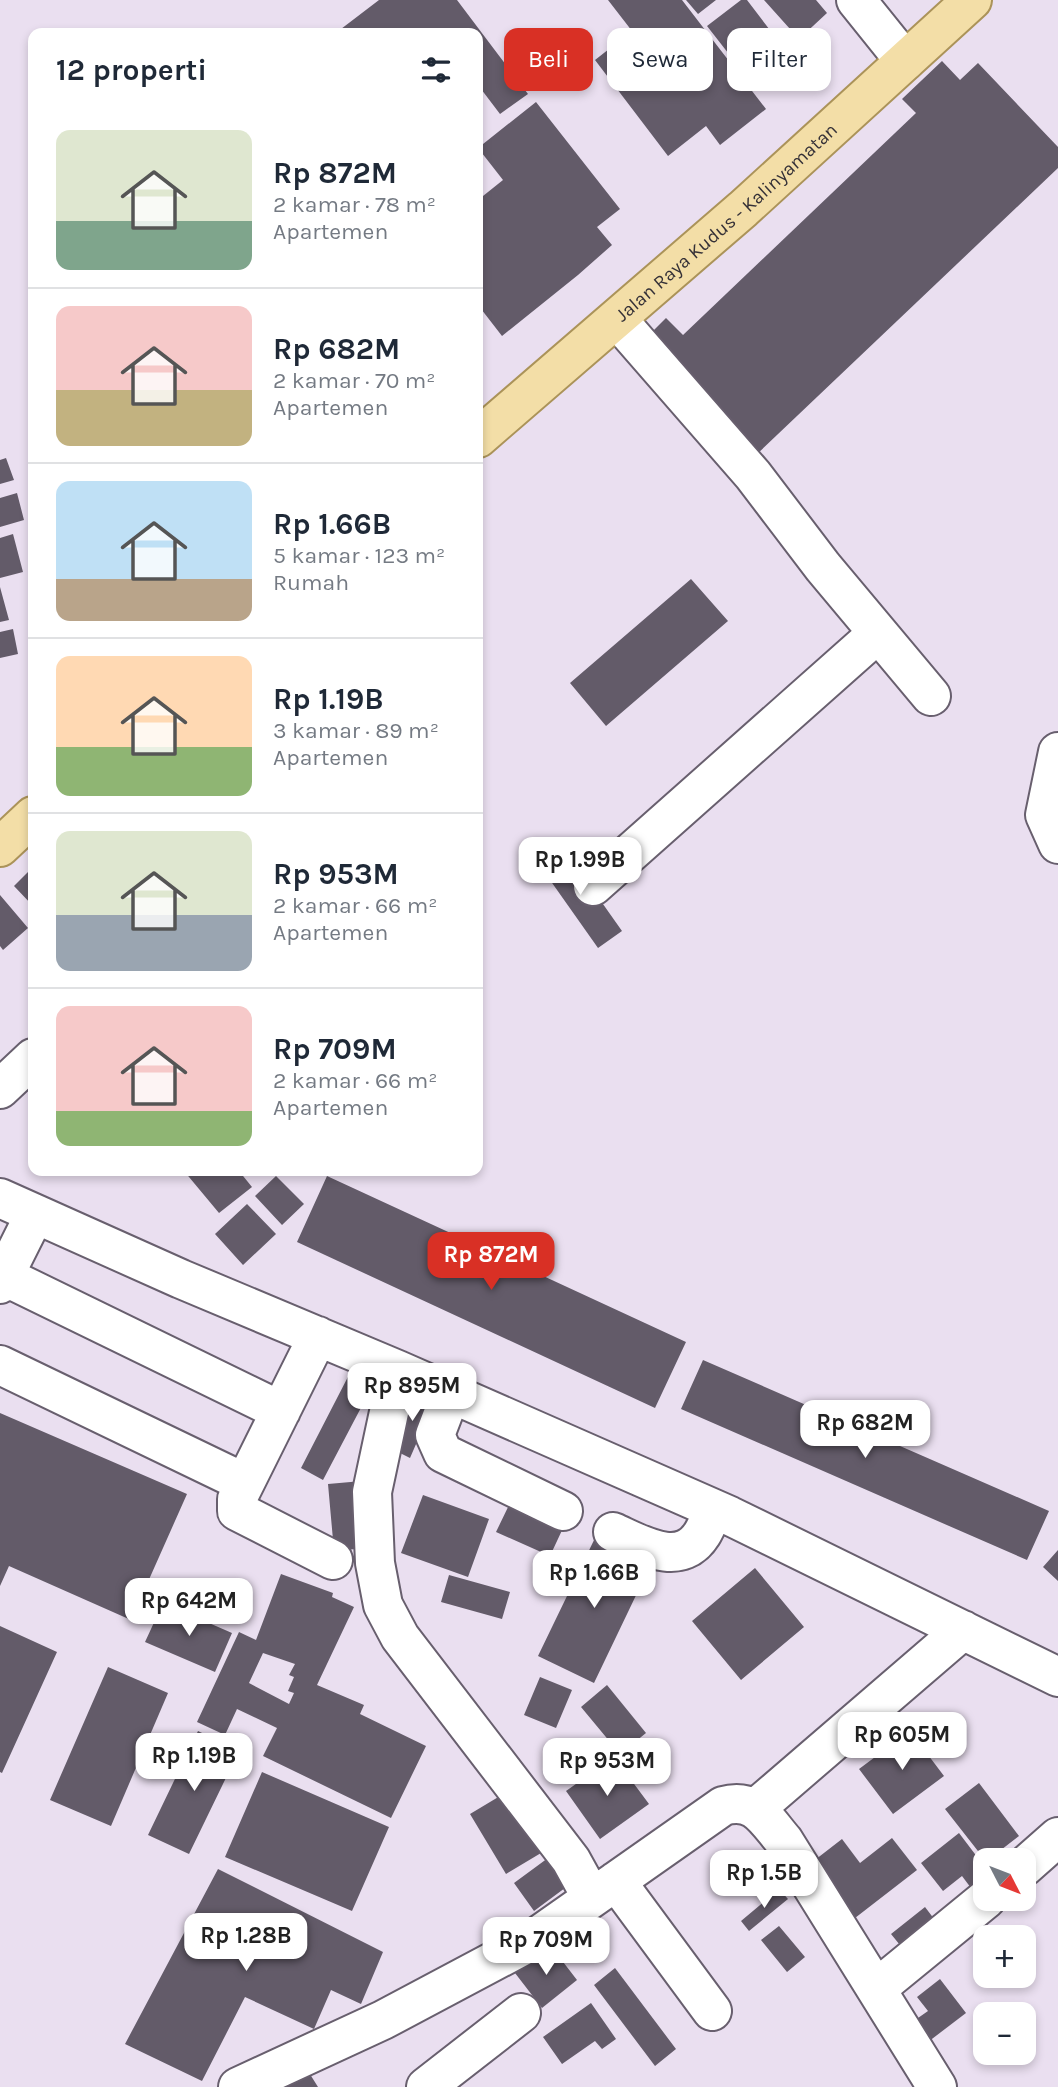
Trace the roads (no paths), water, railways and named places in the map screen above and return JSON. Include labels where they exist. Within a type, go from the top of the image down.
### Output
[{"type":"main road","name":"Jalan Raya Kudus - Kalinyamatan","points":[[483,434],[743,209],[972,0]]},
{"type":"main road","points":[[0,847],[28,821]]},
{"type":"street","points":[[856,0],[905,61]]},
{"type":"street","points":[[617,319],[753,475],[823,567],[931,696]]},
{"type":"street","points":[[593,886],[878,633]]},
{"type":"street","points":[[1058,752],[1045,815],[1058,844]]},
{"type":"street","points":[[0,1089],[28,1063]]},
{"type":"street","points":[[0,1198],[714,1509],[1058,1676]]},
{"type":"street","points":[[35,1214],[2,1280],[281,1411]]},
{"type":"street","points":[[318,1336],[237,1499],[237,1511],[333,1560]]},
{"type":"street","points":[[0,1365],[245,1483]]},
{"type":"street","points":[[398,1370],[372,1492],[375,1563],[383,1605],[400,1637],[571,1860],[604,1889],[712,2011]]},
{"type":"street","points":[[451,1393],[435,1434],[443,1453],[563,1511]]},
{"type":"street","points":[[613,1532],[662,1553],[688,1548],[701,1536],[714,1509]]},
{"type":"street","points":[[755,1809],[963,1630]]},
{"type":"street","points":[[238,2087],[383,2020],[528,1943],[723,1806],[737,1802],[755,1809],[784,1841],[937,2087]]},
{"type":"street","points":[[1036,1856],[1058,1837]]},
{"type":"street","points":[[876,1989],[973,1910]]},
{"type":"street","points":[[426,2087],[520,2013]]}]
